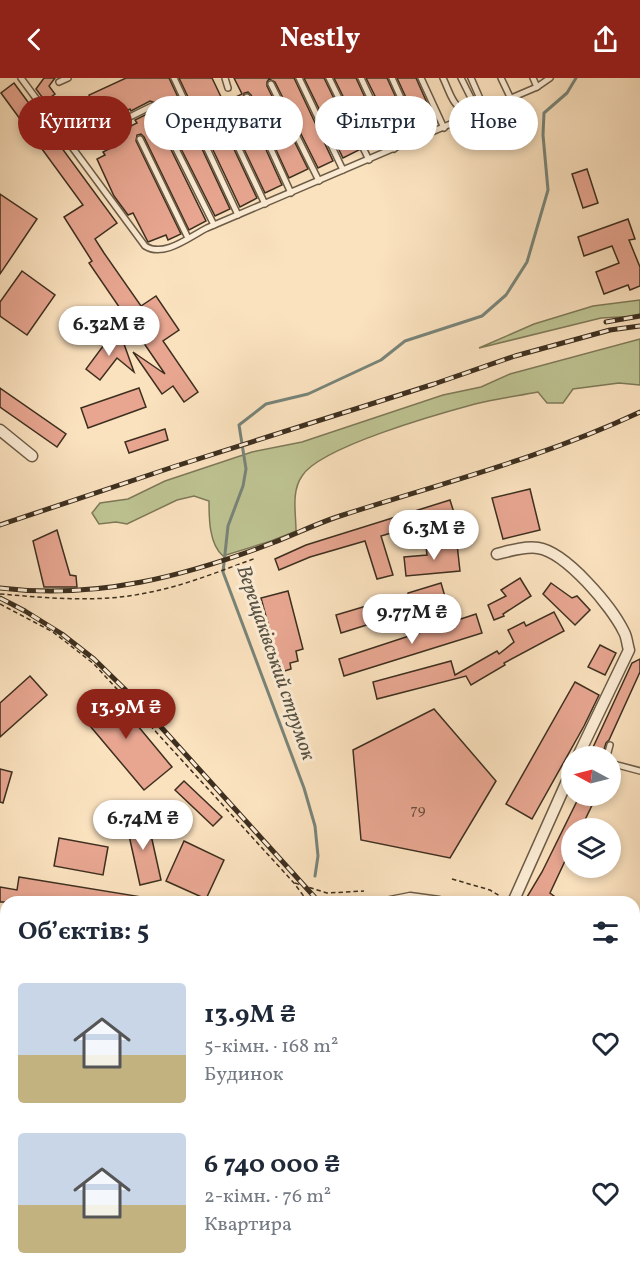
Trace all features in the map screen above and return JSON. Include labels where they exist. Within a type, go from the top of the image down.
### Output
[{"type":"street","points":[[0,430],[32,456]]},
{"type":"street","points":[[496,554],[537,548],[555,554],[591,586],[625,633],[629,650],[583,746]]},
{"type":"street","points":[[516,896],[561,795]]},
{"type":"lane","points":[[21,78],[35,96]]},
{"type":"lane","points":[[59,82],[68,78]]},
{"type":"lane","points":[[174,78],[238,215]]},
{"type":"lane","points":[[225,78],[228,88]]},
{"type":"lane","points":[[299,78],[343,170]]},
{"type":"lane","points":[[329,78],[369,160]]},
{"type":"lane","points":[[361,78],[369,96]]},
{"type":"lane","points":[[392,78],[400,96]]},
{"type":"lane","points":[[421,78],[444,128]]},
{"type":"lane","points":[[443,78],[451,96]]},
{"type":"lane","points":[[461,78],[470,96]]},
{"type":"lane","points":[[471,78],[477,96]]},
{"type":"lane","points":[[501,78],[510,96]]},
{"type":"lane","points":[[533,78],[537,87]]},
{"type":"lane","points":[[518,96],[537,87],[549,78]]},
{"type":"lane","points":[[271,84],[319,181]]},
{"type":"lane","points":[[437,131],[449,126]]},
{"type":"lane","points":[[141,139],[188,238]]},
{"type":"lane","points":[[76,150],[145,246],[152,250],[162,251],[214,225],[392,150]]},
{"type":"lane","points":[[176,150],[214,225]]},
{"type":"lane","points":[[239,150],[265,204]]},
{"type":"lane","points":[[271,150],[291,193]]},
{"type":"lane","points":[[621,766],[640,771]]},
{"type":"path","points":[[0,594],[93,599],[145,594],[176,586],[256,558]]},
{"type":"path","points":[[0,604],[53,632],[94,664],[304,896]]},
{"type":"path","points":[[452,879],[490,890]]},
{"type":"path","points":[[294,883],[327,893],[364,891]]},
{"type":"green space","points":[[640,300],[640,316],[601,318],[479,348],[534,324],[593,306]]},
{"type":"green space","points":[[640,339],[640,385],[619,383],[573,389],[563,403],[547,403],[538,392],[483,402],[381,433],[331,454],[313,465],[299,482],[295,503],[296,531],[271,541],[223,556],[212,538],[209,501],[194,496],[177,500],[127,524],[116,522],[99,524],[92,513],[100,503],[128,499],[165,481],[252,452],[302,442],[443,395],[481,387],[510,374]]},
{"type":"building","points":[[44,78],[55,78],[49,86],[55,94],[52,96],[41,96],[36,89]]},
{"type":"building","points":[[126,78],[169,78],[177,96],[144,96],[144,104],[132,110],[132,96],[89,95]]},
{"type":"building","points":[[179,78],[212,78],[221,96],[188,96]]},
{"type":"building","points":[[234,78],[294,78],[302,96],[282,96],[275,82],[269,79],[267,86],[272,96],[251,96],[248,92],[244,93],[244,96],[238,96],[242,94]]},
{"type":"building","points":[[304,78],[324,78],[333,96],[315,96],[315,101]]},
{"type":"building","points":[[334,78],[356,78],[364,96],[343,96]]},
{"type":"building","points":[[366,78],[387,78],[395,96],[375,96]]},
{"type":"building","points":[[397,78],[416,78],[424,96],[405,96]]},
{"type":"building","points":[[14,83],[24,96],[18,96],[18,116],[1,93]]},
{"type":"building","points":[[303,97],[315,123],[315,150],[328,150],[333,161],[318,168],[303,138]]},
{"type":"building","points":[[144,116],[144,137],[141,134],[137,135],[136,141],[181,234],[168,240],[166,235],[148,242],[133,213],[128,215],[114,196],[97,159],[105,155],[103,152],[107,150],[132,150],[132,125],[137,123],[135,120]]},
{"type":"building","points":[[43,150],[63,150],[117,223],[95,239],[141,306],[156,296],[179,330],[163,341],[198,392],[184,402],[173,386],[162,394],[133,352],[165,374],[89,263],[92,261],[64,217],[83,205]]},
{"type":"building","points":[[150,150],[171,150],[206,221],[189,230]]},
{"type":"building","points":[[182,150],[203,150],[230,209],[215,216]]},
{"type":"building","points":[[213,150],[234,150],[257,198],[240,207]]},
{"type":"building","points":[[244,150],[266,150],[282,185],[265,193]]},
{"type":"building","points":[[276,150],[299,150],[308,169],[289,178]]},
{"type":"building","points":[[339,150],[359,150],[343,158]]},
{"type":"building","points":[[587,169],[598,203],[583,208],[572,174]]},
{"type":"building","points":[[0,194],[37,219],[0,274]]},
{"type":"building","points":[[628,219],[635,239],[629,240],[640,267],[640,286],[630,290],[628,285],[604,294],[596,272],[619,263],[612,246],[584,256],[578,237]]},
{"type":"building","points":[[22,271],[55,295],[27,335],[0,316],[0,302]]},
{"type":"building","points":[[112,334],[124,344],[134,372],[117,358],[100,380],[86,369]]},
{"type":"building","points":[[0,388],[66,434],[57,447],[0,407]]},
{"type":"building","points":[[139,388],[146,407],[88,428],[81,408]]},
{"type":"building","points":[[165,429],[168,440],[129,453],[125,442]]},
{"type":"building","points":[[530,489],[540,530],[503,539],[492,498]]},
{"type":"building","points":[[450,500],[455,516],[399,534],[398,531],[381,536],[393,575],[377,579],[365,541],[310,557],[279,570],[275,559],[306,545]]},
{"type":"building","points":[[57,530],[70,575],[76,576],[77,587],[44,587],[33,541]]},
{"type":"building","points":[[457,544],[460,571],[406,576],[404,557],[427,555],[426,546]]},
{"type":"building","points":[[520,578],[531,596],[503,614],[504,616],[494,620],[488,605],[506,596],[501,590]]},
{"type":"building","points":[[441,583],[446,600],[409,611],[408,593]]},
{"type":"building","points":[[551,583],[572,598],[577,596],[590,610],[575,625],[543,594]]},
{"type":"building","points":[[288,591],[303,649],[296,651],[298,661],[290,663],[291,669],[281,672],[261,598]]},
{"type":"building","points":[[400,596],[405,613],[341,633],[336,615]]},
{"type":"building","points":[[554,612],[564,631],[504,663],[505,665],[471,685],[466,676],[377,699],[373,682],[451,661],[455,675],[497,651],[499,654],[514,642],[508,630],[524,622],[526,626]]},
{"type":"building","points":[[476,614],[482,633],[344,676],[339,659]]},
{"type":"building","points":[[600,645],[616,653],[605,675],[588,667]]},
{"type":"building","points":[[640,659],[640,672],[609,740],[605,746],[594,746],[632,663]]},
{"type":"building","points":[[30,676],[47,695],[0,737],[0,703]]},
{"type":"building","points":[[575,682],[599,695],[573,746],[561,746],[561,767],[532,819],[506,804]]},
{"type":"building","points":[[108,690],[172,767],[144,790],[80,714]]},
{"type":"building","points":[[434,709],[496,781],[450,858],[361,840],[353,750]]},
{"type":"building","points":[[0,769],[12,772],[3,803],[0,802]]},
{"type":"building","points":[[184,781],[222,817],[213,826],[175,790]]},
{"type":"building","points":[[575,806],[592,806],[586,818],[569,818]]},
{"type":"building","points":[[147,817],[161,880],[140,885],[126,822]]},
{"type":"building","points":[[561,834],[561,870],[550,893],[554,896],[528,896]]},
{"type":"building","points":[[59,838],[108,847],[103,875],[54,866]]},
{"type":"building","points":[[184,841],[224,860],[207,896],[199,896],[166,881]]},
{"type":"building","points":[[19,877],[136,896],[0,896],[0,887],[17,890]]},
{"type":"waterway","name":"Верещаківський струмок","points":[[315,876],[318,856],[315,826],[304,788],[223,572],[228,526],[243,486],[246,469],[239,425],[266,404],[308,394],[381,360],[405,341],[482,316],[506,295],[527,262],[548,190],[543,135],[544,113],[567,93],[576,78]]},
{"type":"railway","points":[[606,322],[640,316]]},
{"type":"railway","points":[[0,525],[515,356],[610,330],[640,326]]},
{"type":"railway","points":[[0,588],[71,591],[106,588],[174,575],[242,554],[334,518],[530,456],[640,412]]},
{"type":"railway","points":[[0,598],[62,634],[94,659],[142,706],[314,896]]}]
